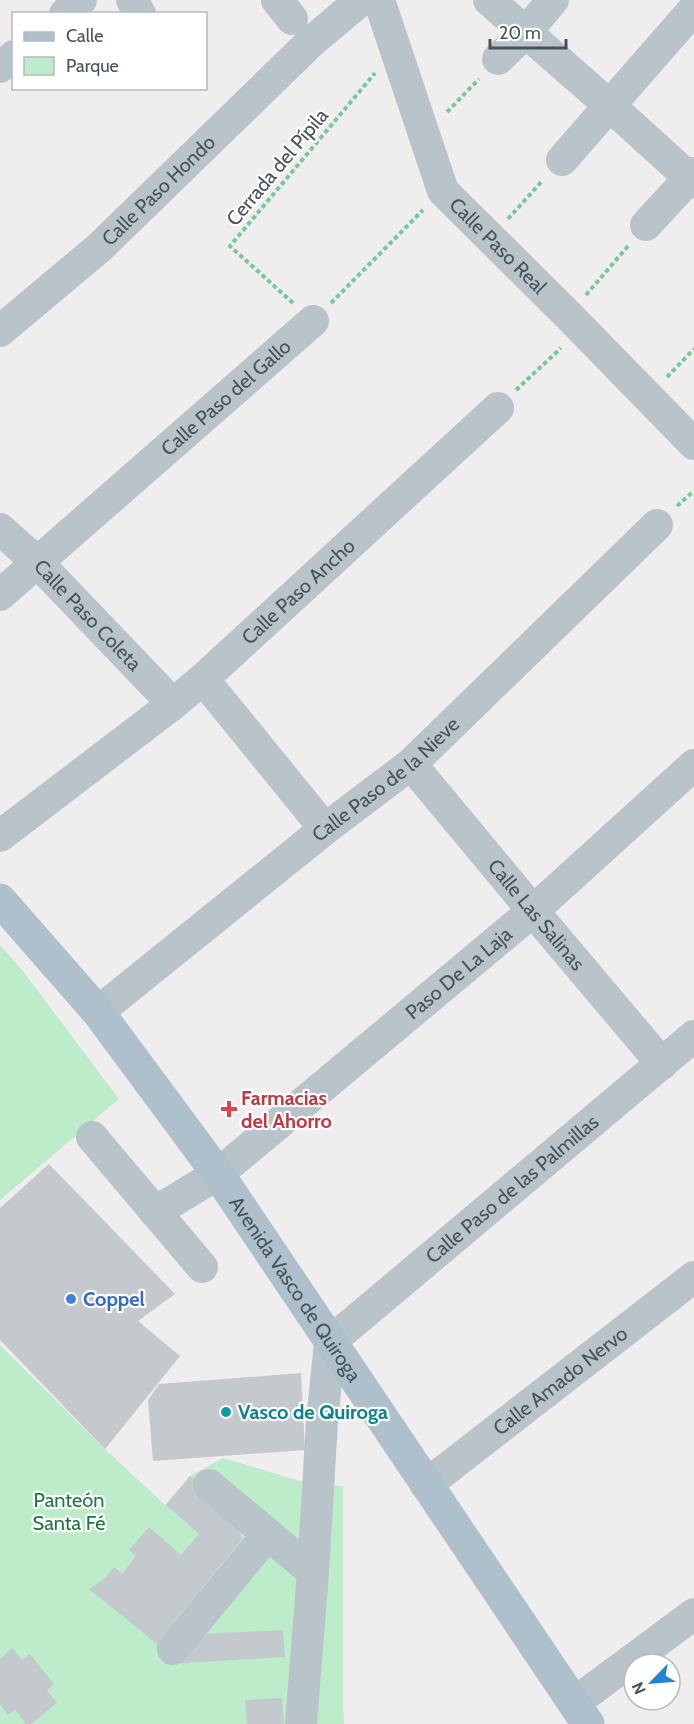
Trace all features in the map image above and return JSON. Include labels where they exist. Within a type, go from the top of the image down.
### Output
[{"type":"main road","name":"Avenida Vasco de Quiroga","points":[[0,900],[98,1012],[218,1174],[581,1714]]},
{"type":"street","points":[[67,12],[81,0]]},
{"type":"street","name":"Calle Paso Hondo","points":[[0,331],[100,247],[294,21],[361,0]]},
{"type":"street","name":"Calle Paso Real","points":[[379,0],[443,191],[694,444]]},
{"type":"street","points":[[489,0],[692,178],[646,225]]},
{"type":"street","points":[[498,59],[526,32],[553,0]]},
{"type":"street","points":[[562,160],[694,9]]},
{"type":"street","points":[[0,67],[12,58]]},
{"type":"street","name":"Calle Paso del Gallo","points":[[0,595],[313,321]]},
{"type":"street","name":"Calle Paso Ancho","points":[[0,836],[203,679],[498,408]]},
{"type":"street","name":"Calle Paso de la Nieve","points":[[98,1012],[325,829],[411,764],[657,525]]},
{"type":"street","name":"Calle Paso Coleta","points":[[0,528],[38,563],[173,704]]},
{"type":"street","points":[[203,679],[325,829]]},
{"type":"street","name":"Calle Las Salinas","points":[[411,764],[662,1064]]},
{"type":"street","name":"Paso De La Laja","points":[[155,1212],[218,1174],[533,911],[694,765]]},
{"type":"street","name":"Calle Paso de las Palmillas","points":[[330,1342],[694,1036]]},
{"type":"street","points":[[92,1137],[202,1267]]},
{"type":"street","name":"Calle Amado Nervo","points":[[426,1485],[694,1277]]},
{"type":"street","points":[[301,1724],[322,1422],[330,1342]]},
{"type":"street","points":[[209,1485],[313,1572]]},
{"type":"street","points":[[173,1649],[268,1534]]},
{"type":"street","points":[[581,1714],[694,1614]]},
{"type":"path","name":"Cerrada del Pípila","points":[[313,321],[230,246],[395,49]]},
{"type":"path","points":[[424,135],[498,59]]},
{"type":"path","points":[[490,238],[562,160]]},
{"type":"path","points":[[313,321],[443,191]]},
{"type":"path","points":[[498,408],[575,322],[646,225]]},
{"type":"path","points":[[648,396],[694,349]]},
{"type":"green space","points":[[0,945],[23,971],[119,1099],[0,1200]]},
{"type":"green space","name":"Panteón Santa Fé","points":[[0,1345],[165,1505],[190,1476],[223,1458],[310,1484],[343,1486],[344,1724],[0,1724]]},
{"type":"building","points":[[49,1164],[175,1294],[138,1321],[180,1356],[105,1449],[0,1340],[0,1208]]},
{"type":"building","name":"Vasco de Quiroga","points":[[301,1373],[305,1450],[153,1461],[148,1400],[159,1384]]},
{"type":"building","points":[[190,1476],[236,1516],[242,1539],[157,1644],[89,1589],[104,1579],[114,1567],[122,1574],[136,1556],[129,1550],[149,1527],[181,1555],[199,1534],[166,1505]]},
{"type":"building","points":[[283,1630],[285,1657],[165,1664],[163,1636]]},
{"type":"building","points":[[12,1648],[22,1660],[30,1654],[54,1684],[47,1690],[57,1703],[31,1724],[26,1724],[15,1710],[8,1715],[0,1704],[0,1659]]},
{"type":"building","points":[[282,1698],[284,1724],[247,1724],[245,1700]]},
{"type":"place","name":"Farmacias del Ahorro","points":[[229,1109]]},
{"type":"place","name":"Coppel","points":[[71,1299]]},
{"type":"place","name":"Vasco de Quiroga","points":[[226,1412]]}]
